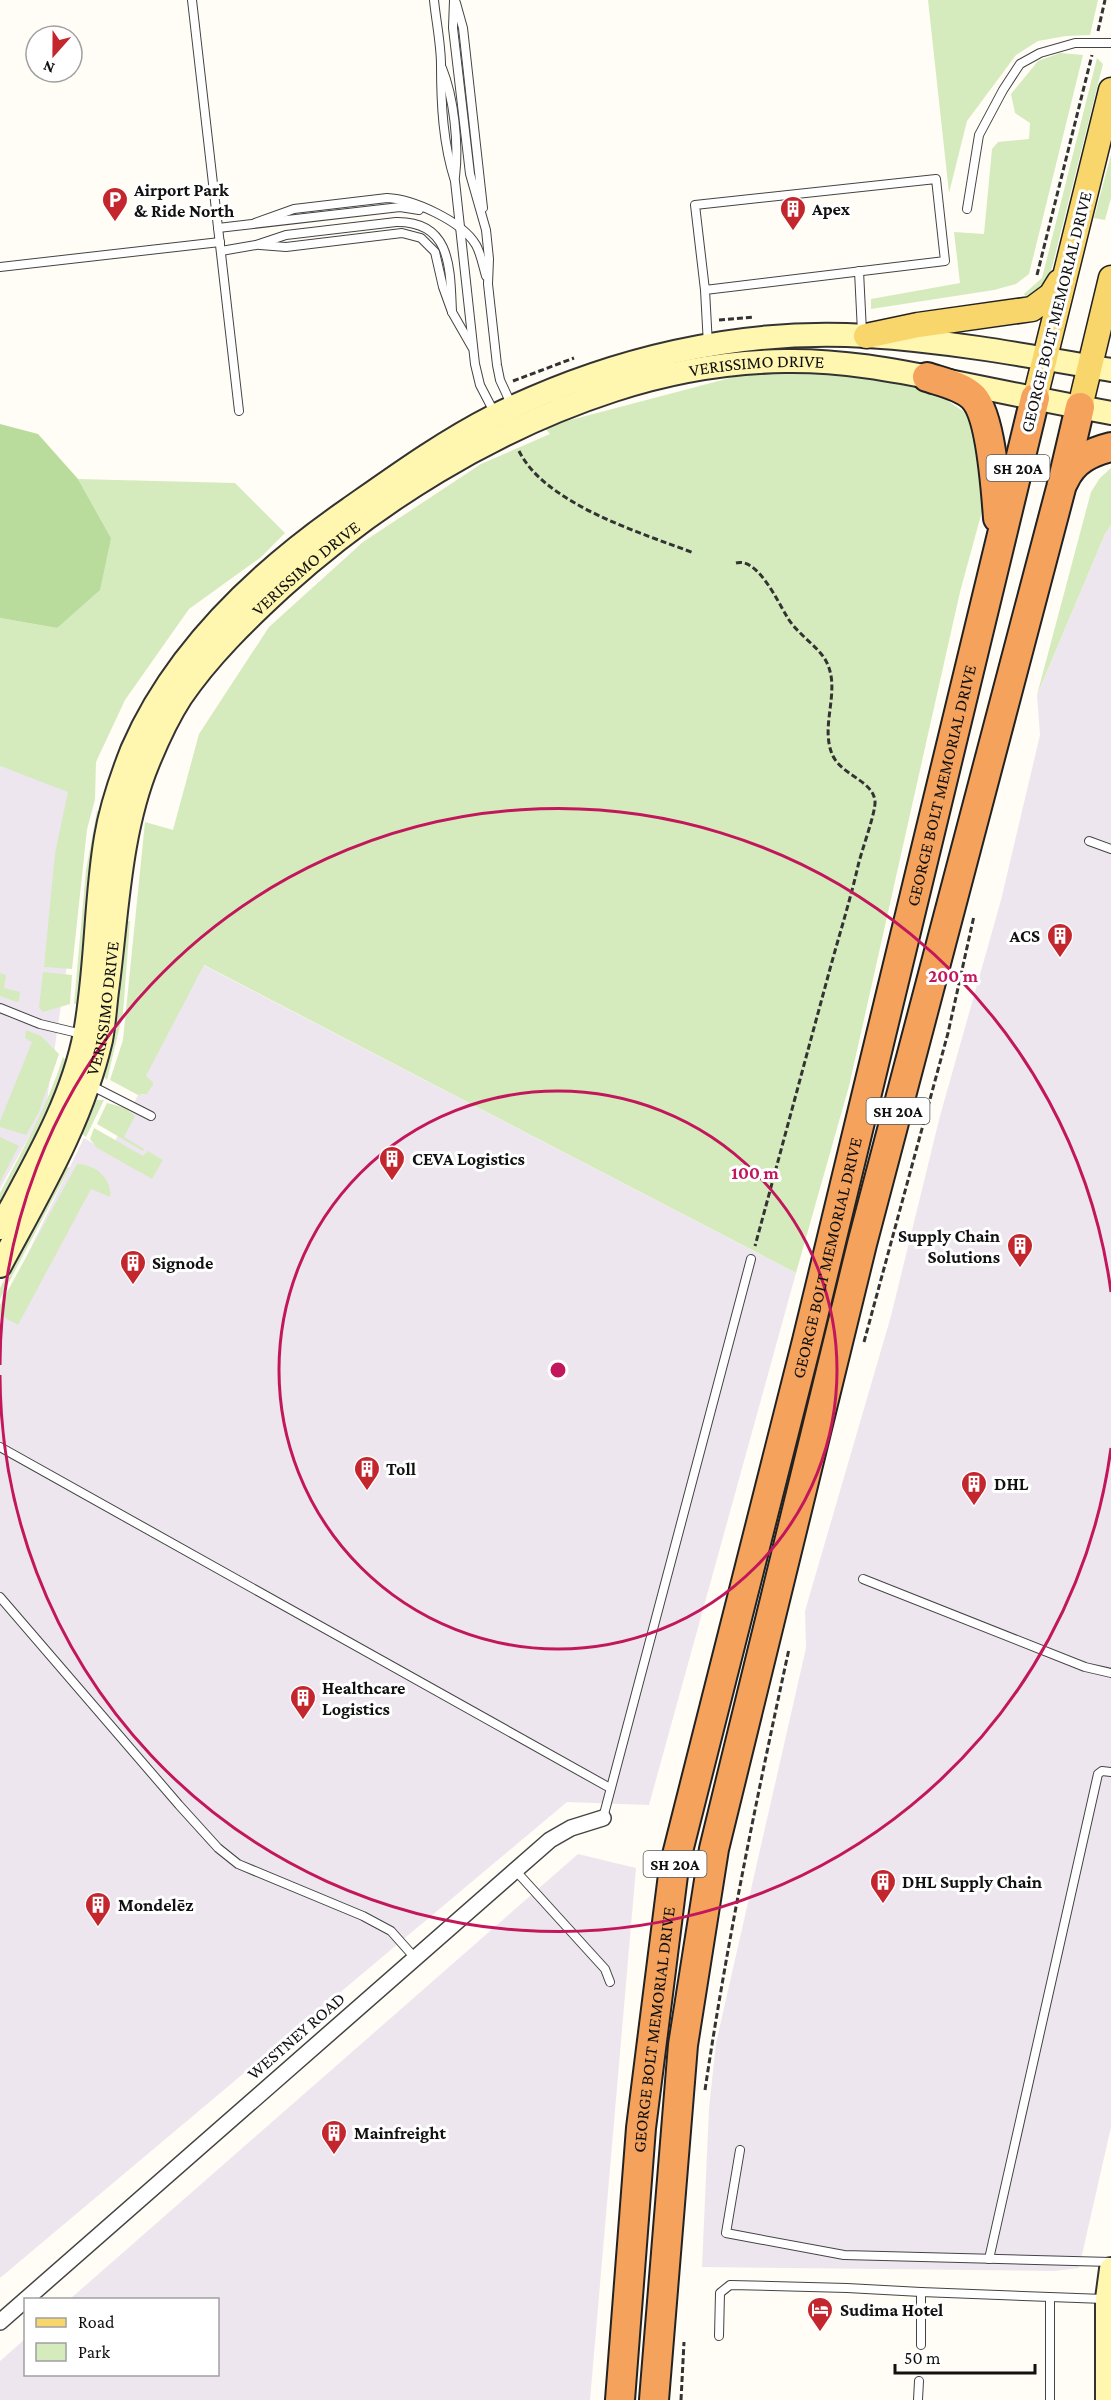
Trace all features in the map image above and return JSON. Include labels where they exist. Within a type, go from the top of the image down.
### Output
[{"type":"highway","points":[[927,377],[966,392],[974,398],[983,415],[987,427],[1000,538]]},
{"type":"highway","name":"GEORGE BOLT MEMORIAL DRIVE","points":[[620,2400],[641,2128],[674,1867],[807,1341],[1035,398]]},
{"type":"highway","name":"GEORGE BOLT MEMORIAL DRIVE","points":[[654,2400],[683,2045],[714,1849],[862,1244],[1061,488],[1080,407]]},
{"type":"highway","points":[[1061,488],[1074,465],[1090,453],[1111,447]]},
{"type":"main road","name":"GEORGE BOLT MEMORIAL DRIVE","points":[[1035,398],[1064,271],[1111,90]]},
{"type":"main road","points":[[864,336],[918,325],[1032,309],[1051,295],[1064,271]]},
{"type":"main road","name":"GEORGE BOLT MEMORIAL DRIVE","points":[[1080,407],[1100,368],[1111,278]]},
{"type":"street","name":"VERISSIMO DRIVE","points":[[510,424],[542,394],[621,365],[708,345],[787,336],[864,336],[938,342],[1100,368]]},
{"type":"street","name":"VERISSIMO DRIVE","points":[[0,1266],[73,1127],[88,1085],[106,836],[133,750],[146,722],[180,667],[257,582],[306,539],[431,453],[510,424],[646,380],[721,366],[788,361],[843,363],[903,371],[1111,413]]},
{"type":"street","name":"VERISSIMO DRIVE","points":[[0,1228],[54,1122],[93,1035]]},
{"type":"street","name":"WESTNEY ROAD","points":[[27,2298],[550,1840],[571,1828],[603,1818]]},
{"type":"street","points":[[1107,2400],[1107,2299],[1111,2270]]},
{"type":"street","name":"WESTNEY ROAD","points":[[0,2322],[24,2301]]},
{"type":"lane","points":[[192,0],[239,411]]},
{"type":"lane","points":[[434,0],[447,157],[455,181],[480,385],[510,424]]},
{"type":"lane","points":[[455,0],[453,28],[470,174],[486,230],[489,260],[488,284],[497,365],[510,424]]},
{"type":"lane","points":[[967,209],[980,135],[1003,90],[1020,64],[1040,53],[1075,43],[1111,44]]},
{"type":"lane","points":[[705,290],[945,261],[936,179],[695,205],[705,290],[708,345]]},
{"type":"lane","points":[[218,228],[255,223],[294,209],[387,198],[401,199],[443,217],[460,228],[477,246],[488,284]]},
{"type":"lane","points":[[0,267],[220,246],[286,247],[402,233],[414,235],[426,242],[435,252],[442,287],[452,312],[475,355]]},
{"type":"lane","points":[[859,271],[864,336]]},
{"type":"lane","points":[[1089,841],[1111,849]]},
{"type":"lane","points":[[0,1008],[40,1024],[93,1035]]},
{"type":"lane","points":[[88,1085],[151,1116]]},
{"type":"lane","points":[[603,1818],[751,1260]]},
{"type":"lane","points":[[0,1447],[610,1788]]},
{"type":"lane","points":[[863,1580],[1085,1667],[1111,1673]]},
{"type":"lane","points":[[0,1597],[178,1805],[218,1848],[238,1864],[363,1916],[391,1931],[415,1958]]},
{"type":"lane","points":[[989,2259],[1098,1774],[1102,1771],[1111,1772]]},
{"type":"lane","points":[[516,1870],[605,1969],[610,1982]]},
{"type":"lane","points":[[740,2150],[726,2233],[844,2255],[1111,2262]]},
{"type":"lane","points":[[719,2336],[720,2293],[730,2285],[1107,2299]]},
{"type":"lane","points":[[921,2292],[921,2346]]},
{"type":"lane","points":[[1050,2298],[1050,2400]]},
{"type":"lane","points":[[918,2400],[919,2382]]},
{"type":"path","points":[[1036,279],[1105,0]]},
{"type":"path","points":[[510,424],[523,459],[549,486],[601,518],[694,554]]},
{"type":"path","points":[[736,563],[746,564],[764,577],[790,622],[821,653],[827,663],[831,683],[829,747],[840,767],[872,790],[875,802],[847,916],[751,1260]]},
{"type":"path","points":[[862,1351],[948,1033],[976,908]]},
{"type":"path","points":[[704,2092],[720,1988],[753,1812],[791,1639]]},
{"type":"path","points":[[681,2400],[685,2335]]},
{"type":"shaded area","points":[[1111,525],[1111,2127],[1079,2268],[1054,2271],[702,2267],[709,2108],[716,2043],[806,1648],[805,1611],[891,1316],[940,1116],[1001,900],[1040,735],[1037,695],[1105,534]]},
{"type":"shaded area","points":[[0,766],[95,799],[87,829],[46,1107],[0,1188]]},
{"type":"shaded area","points":[[203,965],[796,1273],[649,1805],[567,1802],[0,2278],[0,1311],[84,1138],[109,1153],[138,1095],[144,1095],[154,1083],[145,1077]]},
{"type":"shaded area","points":[[578,1854],[636,1868],[590,2400],[0,2400],[0,2361],[24,2340],[24,2376],[219,2376],[219,2298],[71,2298]]},
{"type":"green space","points":[[928,0],[1098,0],[1090,35],[1038,41],[1016,55],[967,121],[949,193]]},
{"type":"green space","points":[[1060,53],[1083,55],[1029,274],[1016,284],[994,290],[871,309],[871,299],[960,283],[954,232],[984,234],[992,149],[998,142],[1029,139],[1030,123],[1015,113],[1011,94],[1038,61]]},
{"type":"green space","points":[[1097,58],[1103,64],[1047,287],[1029,301],[1024,294],[1042,278]]},
{"type":"green space","points":[[1111,155],[1111,198],[1105,220],[1094,218]]},
{"type":"green space","points":[[768,368],[861,373],[900,380],[932,390],[976,420],[984,504],[960,592],[849,1086],[796,1273],[204,965],[146,1076],[154,1083],[147,1094],[138,1095],[110,1080],[123,1040],[145,822],[173,830],[199,734],[269,627],[363,542],[481,464],[550,434],[544,427]]},
{"type":"green space","points":[[0,424],[38,434],[78,479],[111,538],[100,590],[57,628],[0,618]]},
{"type":"green space","points":[[1111,468],[1111,525],[1105,534],[1037,695],[1091,492],[1100,478]]},
{"type":"green space","points":[[78,479],[235,483],[285,533],[260,558],[189,609],[125,700],[96,762],[95,799],[87,829],[72,969],[44,967],[55,853],[68,792],[0,766],[0,618],[57,628],[111,538]]},
{"type":"green space","points":[[97,811],[101,812],[80,1004],[74,1004],[86,870]]},
{"type":"green space","points":[[124,921],[130,921],[123,1013],[107,1080],[102,1075]]},
{"type":"green space","points":[[43,972],[72,975],[70,1004],[43,1012],[39,1007]]},
{"type":"green space","points":[[0,973],[6,975],[4,988],[20,992],[19,1001],[0,996]]},
{"type":"green space","points":[[26,1030],[41,1036],[59,1054],[39,1112],[26,1135],[0,1127],[0,1121],[32,1042],[25,1038]]},
{"type":"green space","points":[[63,1057],[69,1064],[59,1092],[0,1208],[0,1193],[43,1110]]},
{"type":"green space","points":[[94,1100],[104,1100],[86,1137],[81,1133]]},
{"type":"green space","points":[[107,1103],[126,1108],[135,1116],[124,1137],[144,1149],[143,1151],[97,1124]]},
{"type":"green space","points":[[94,1128],[143,1156],[148,1151],[163,1160],[152,1179],[97,1148],[90,1139]]},
{"type":"green space","points":[[0,1137],[19,1146],[0,1182]]},
{"type":"green space","points":[[77,1164],[96,1170],[106,1179],[109,1184],[110,1197],[91,1189],[18,1325],[0,1315],[0,1305]]},
{"type":"green space","points":[[70,1167],[0,1299],[0,1288],[64,1168]]},
{"type":"place","name":"Airport Park & Ride North","points":[[115,223]]},
{"type":"place","name":"Apex","points":[[793,232]]},
{"type":"place","name":"ACS","points":[[1060,959]]},
{"type":"place","name":"CEVA Logistics","points":[[392,1182]]},
{"type":"place","name":"Supply Chain Solutions","points":[[1020,1269]]},
{"type":"place","name":"Signode","points":[[133,1286]]},
{"type":"place","name":"Toll","points":[[367,1492]]},
{"type":"place","name":"DHL","points":[[974,1507]]},
{"type":"place","name":"Healthcare Logistics","points":[[303,1721]]},
{"type":"place","name":"DHL Supply Chain","points":[[883,1905]]},
{"type":"place","name":"Mondelēz","points":[[98,1928]]},
{"type":"place","name":"Mainfreight","points":[[334,2156]]},
{"type":"place","name":"Sudima Hotel","points":[[820,2333]]}]
